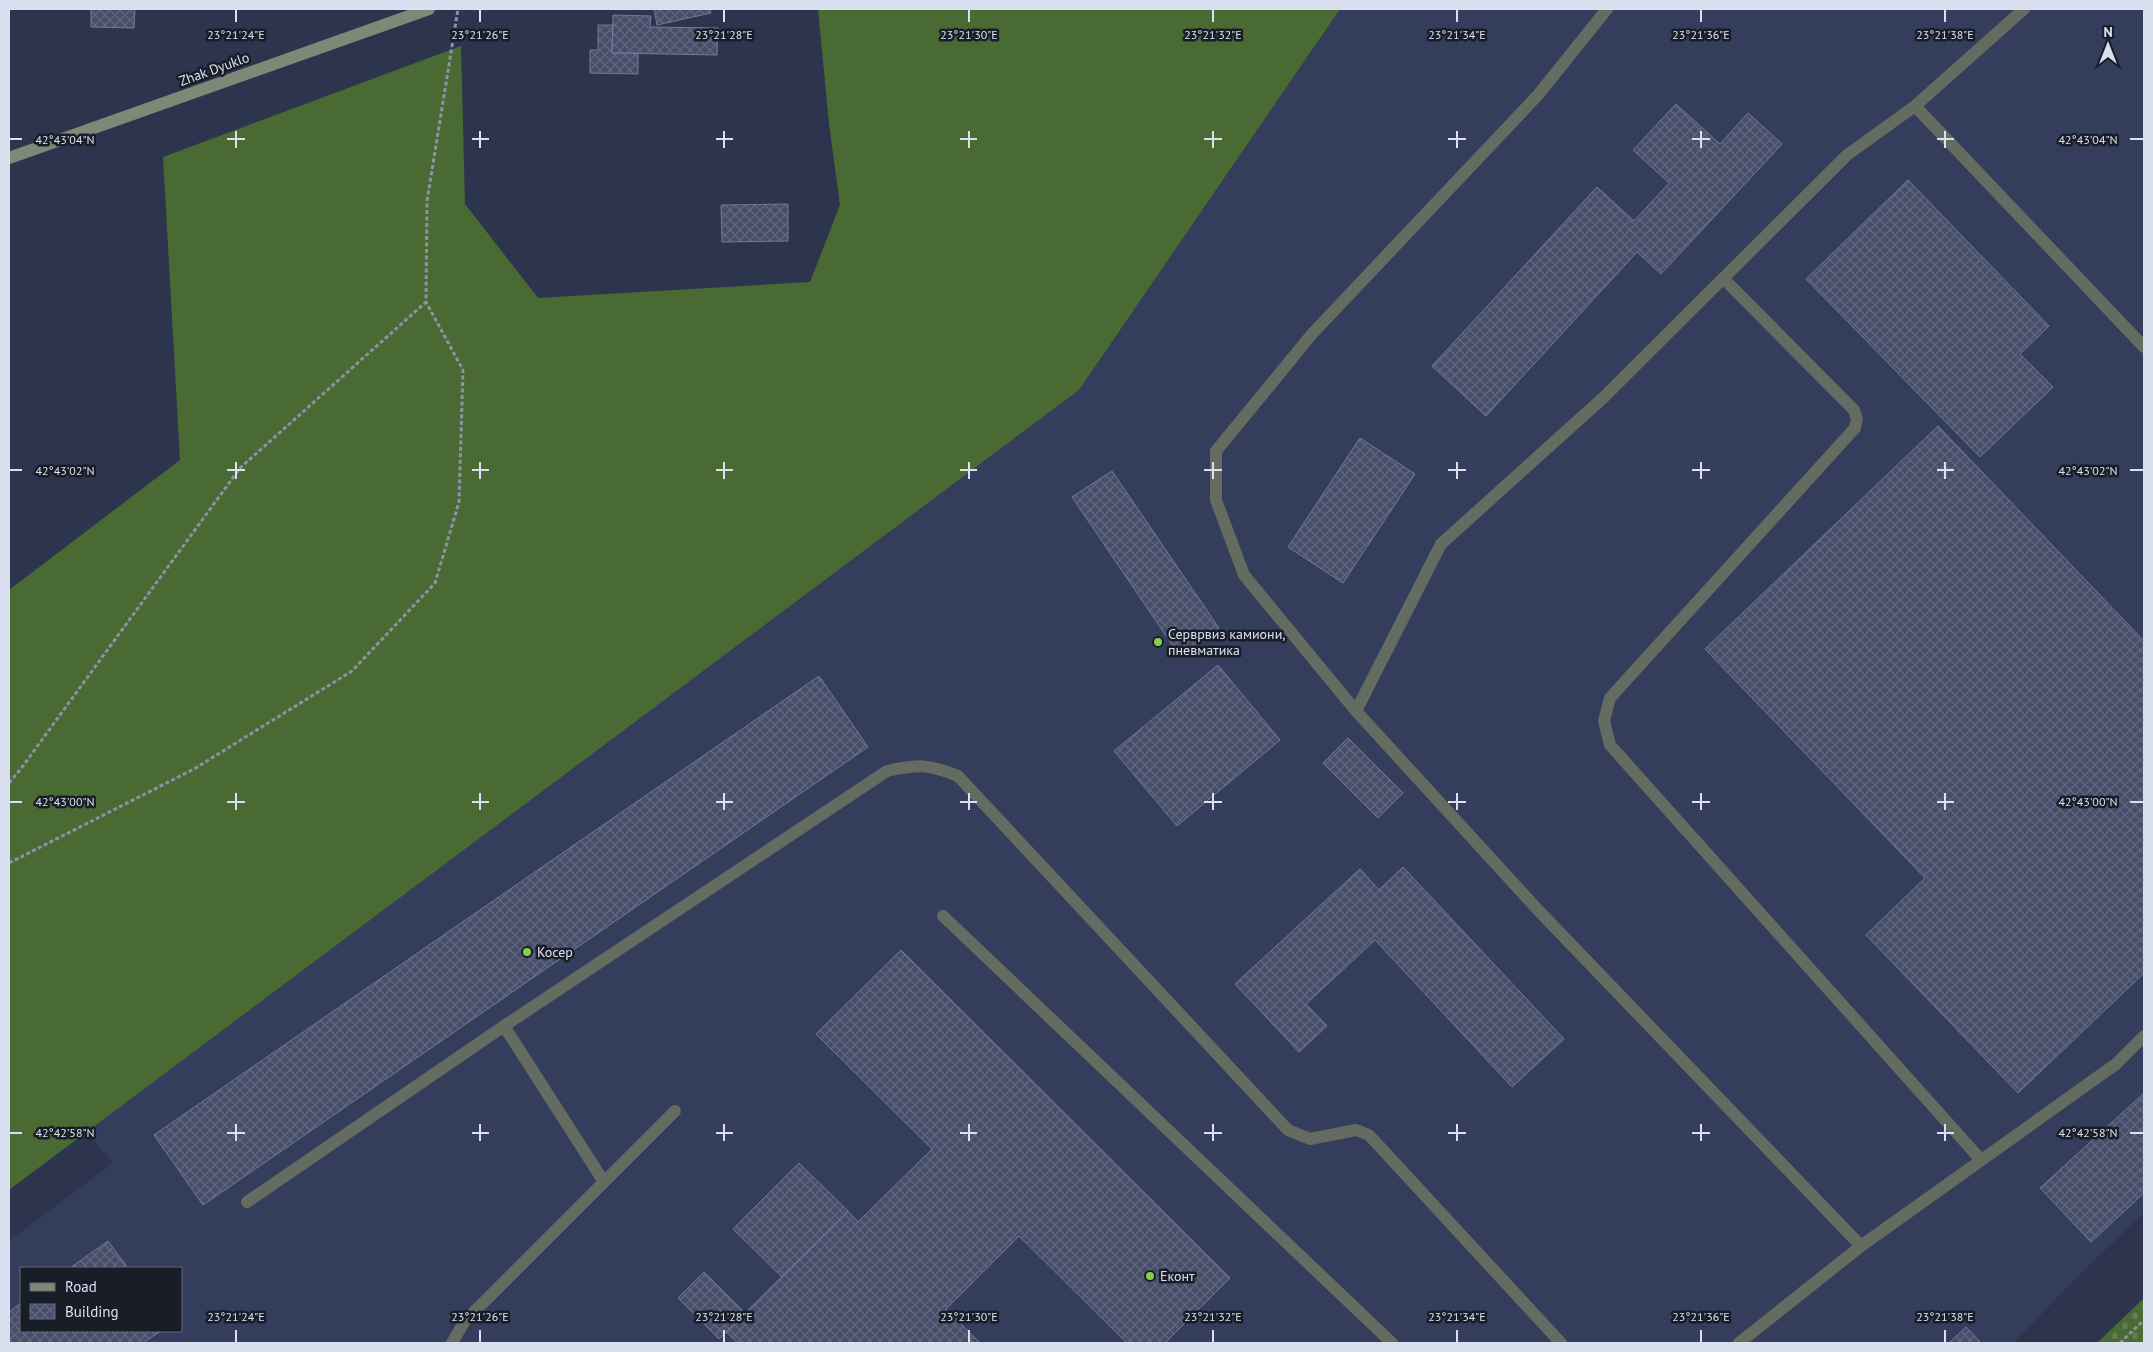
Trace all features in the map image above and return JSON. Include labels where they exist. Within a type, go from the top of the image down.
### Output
[{"type":"street","name":"Zhak Dyuklo","points":[[9,158],[429,9]]},
{"type":"lane","points":[[1607,9],[1538,95],[1312,334],[1216,451],[1216,500],[1244,576],[1356,711],[1538,910],[1861,1246]]},
{"type":"lane","points":[[1356,711],[1441,544],[1603,398],[1847,155],[1915,106],[2024,9]]},
{"type":"lane","points":[[1915,106],[2144,347]]},
{"type":"lane","points":[[1723,278],[1854,410],[1857,419],[1855,428],[1610,698],[1604,721],[1610,745],[1981,1160]]},
{"type":"lane","points":[[247,1202],[504,1026],[887,771],[909,766],[934,766],[958,776],[1288,1130],[1310,1139],[1356,1130],[1369,1134],[1561,1343]]},
{"type":"lane","points":[[943,916],[1392,1343]]},
{"type":"lane","points":[[504,1026],[604,1182]]},
{"type":"lane","points":[[1739,1343],[1861,1246],[2116,1064],[2144,1036]]},
{"type":"lane","points":[[452,1343],[464,1322],[675,1111]]},
{"type":"path","points":[[9,862],[194,768],[352,671],[434,583],[459,502],[463,370],[426,302],[428,201],[458,9]]},
{"type":"path","points":[[9,783],[240,468],[426,302]]},
{"type":"path","points":[[2120,1343],[2144,1320]]},
{"type":"shaded area","points":[[1340,9],[2144,9],[2144,1213],[2085,1269],[2013,1343],[9,1343],[9,1241],[113,1163],[86,1132],[1079,390]]},
{"type":"green space","points":[[818,9],[1340,9],[1079,390],[9,1190],[9,590],[180,460],[163,157],[461,46],[465,204],[538,298],[810,282],[840,205],[829,124]]},
{"type":"green space","points":[[2144,1298],[2144,1343],[2097,1343]]},
{"type":"building","points":[[91,9],[135,9],[134,28],[91,27]]},
{"type":"building","points":[[654,9],[710,9],[711,13],[657,25]]},
{"type":"building","points":[[613,15],[651,16],[650,27],[718,28],[717,55],[612,53]]},
{"type":"building","points":[[598,25],[613,25],[612,53],[638,53],[638,74],[590,73],[590,50],[598,50]]},
{"type":"building","points":[[1676,104],[1720,144],[1748,113],[1782,144],[1661,274],[1637,252],[1486,416],[1432,366],[1597,187],[1634,221],[1669,183],[1633,150]]},
{"type":"building","points":[[1908,180],[2049,326],[2020,354],[2053,387],[1980,457],[1806,279]]},
{"type":"building","points":[[788,204],[788,241],[722,242],[721,205]]},
{"type":"building","points":[[1938,426],[2144,641],[2144,973],[2018,1093],[1866,935],[1925,878],[1705,649]]},
{"type":"building","points":[[1360,438],[1415,474],[1343,583],[1288,547]]},
{"type":"building","points":[[1112,471],[1219,628],[1179,655],[1072,497]]},
{"type":"building","points":[[1218,665],[1280,740],[1177,826],[1114,751]]},
{"type":"building","points":[[819,676],[868,747],[203,1205],[154,1135]]},
{"type":"building","points":[[1348,738],[1403,793],[1378,818],[1323,763]]},
{"type":"building","points":[[1403,867],[1564,1039],[1512,1087],[1375,940],[1306,1004],[1327,1026],[1299,1052],[1235,984],[1360,869],[1379,890]]},
{"type":"building","points":[[901,950],[1230,1278],[1165,1343],[1127,1343],[1019,1236],[946,1309],[980,1343],[738,1343],[726,1332],[848,1211],[858,1222],[932,1149],[816,1034]]},
{"type":"building","points":[[2144,1093],[2144,1193],[2091,1242],[2040,1188]]},
{"type":"building","points":[[799,1163],[848,1211],[782,1277],[733,1229]]},
{"type":"building","points":[[108,1241],[127,1267],[71,1267]]},
{"type":"building","points":[[704,1272],[745,1313],[719,1339],[678,1298]]},
{"type":"building","points":[[20,1304],[20,1332],[160,1332],[143,1343],[9,1343],[9,1312]]},
{"type":"building","points":[[1966,1327],[1981,1343],[1949,1343]]},
{"type":"place","name":"Серврвиз камиони, пневматика","points":[[1158,642]]},
{"type":"place","name":"Косер","points":[[527,952]]},
{"type":"place","name":"Еконт","points":[[1150,1276]]}]
